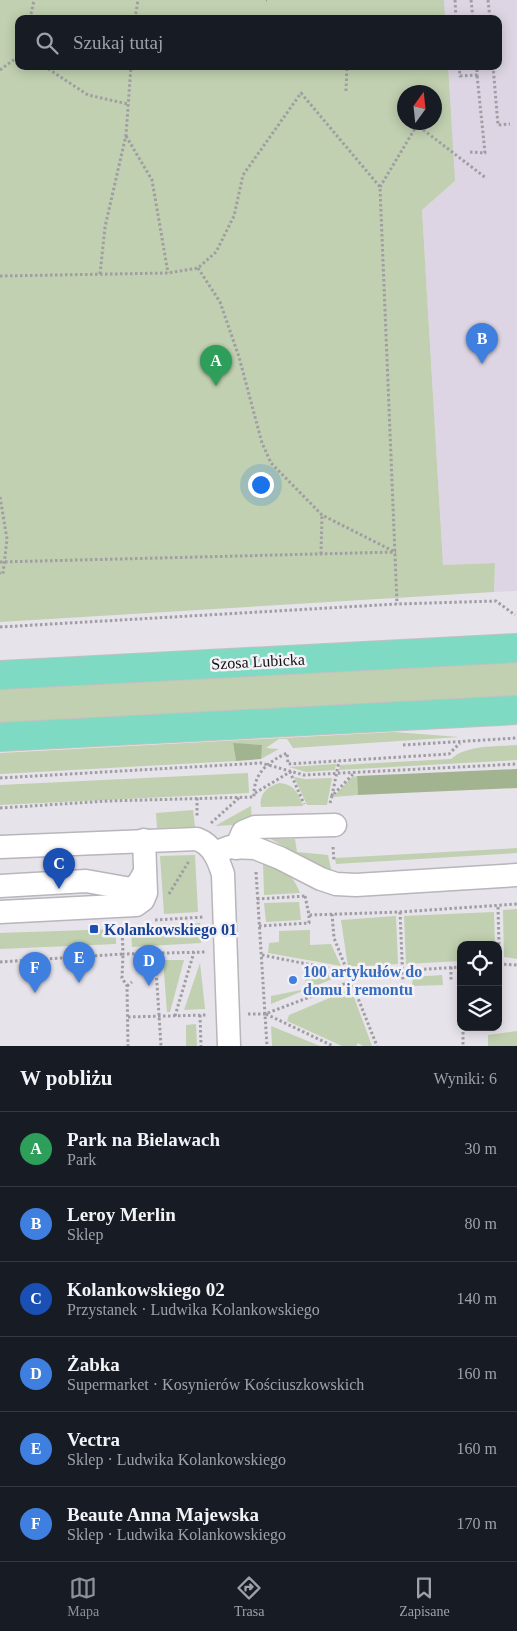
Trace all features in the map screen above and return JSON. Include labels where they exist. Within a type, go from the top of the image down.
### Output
[{"type":"main road","name":"Szosa Lubicka","points":[[0,675],[514,636]]},
{"type":"main road","points":[[0,737],[517,710]]},
{"type":"street","points":[[0,847],[144,840],[222,843],[326,825]]},
{"type":"street","points":[[0,912],[134,905],[141,902],[145,896],[144,840]]},
{"type":"street","points":[[222,843],[280,858],[329,881],[356,884],[517,875]]},
{"type":"street","points":[[222,843],[229,1046]]},
{"type":"street","points":[[0,886],[86,881],[131,889],[138,884],[145,872]]},
{"type":"path","points":[[31,15],[34,0]]},
{"type":"path","points":[[136,15],[138,0]]},
{"type":"path","points":[[455,0],[456,15]]},
{"type":"path","points":[[471,0],[473,15]]},
{"type":"path","points":[[488,0],[490,15]]},
{"type":"path","points":[[0,70],[15,59]]},
{"type":"path","points":[[50,70],[88,95],[128,104]]},
{"type":"path","points":[[100,274],[105,227],[126,135],[131,70]]},
{"type":"path","points":[[346,91],[347,70]]},
{"type":"path","points":[[459,70],[460,76],[477,74]]},
{"type":"path","points":[[470,152],[485,153],[477,70]]},
{"type":"path","points":[[493,70],[498,125],[510,124]]},
{"type":"path","points":[[0,276],[168,273],[198,268],[216,252],[234,216],[243,175],[301,93],[380,187]]},
{"type":"path","points":[[396,604],[396,552],[380,187],[417,125],[486,178]]},
{"type":"path","points":[[126,135],[152,180],[168,273]]},
{"type":"path","points":[[198,268],[220,302],[239,357],[262,443],[271,463],[322,515],[396,552]]},
{"type":"path","points":[[0,497],[7,539],[2,562],[3,574],[0,573]]},
{"type":"path","points":[[320,554],[322,515]]},
{"type":"path","points":[[2,562],[396,552]]},
{"type":"path","points":[[0,627],[396,604],[496,601],[516,615],[514,636]]},
{"type":"path","points":[[404,745],[517,738]]},
{"type":"path","points":[[168,896],[222,843],[254,795],[257,778],[267,764],[287,753],[288,764],[449,754],[460,743]]},
{"type":"path","points":[[257,899],[306,896],[329,881],[326,825],[339,761]]},
{"type":"path","points":[[0,778],[261,763],[304,775],[517,764]]},
{"type":"path","points":[[0,808],[108,801],[240,797],[254,795],[290,772]]},
{"type":"path","points":[[290,772],[326,825]]},
{"type":"path","points":[[332,796],[355,772]]},
{"type":"path","points":[[222,843],[240,797]]},
{"type":"path","points":[[222,843],[257,899],[267,1046]]},
{"type":"path","points":[[259,926],[309,923],[306,896]]},
{"type":"path","points":[[308,915],[400,912],[517,904]]},
{"type":"path","points":[[498,906],[499,941]]},
{"type":"path","points":[[152,920],[158,912]]},
{"type":"path","points":[[400,912],[403,982]]},
{"type":"path","points":[[332,914],[334,938],[377,1046]]},
{"type":"path","points":[[121,922],[122,978],[127,986],[128,1046]]},
{"type":"path","points":[[175,1016],[194,952]]},
{"type":"path","points":[[0,962],[123,954],[206,952]]},
{"type":"path","points":[[154,953],[161,1046]]},
{"type":"path","points":[[261,955],[347,972],[362,973],[457,967]]},
{"type":"path","points":[[502,964],[517,965]]},
{"type":"path","points":[[451,967],[451,980]]},
{"type":"path","points":[[128,1017],[265,1014],[352,981],[362,973]]},
{"type":"path","points":[[127,986],[132,982]]},
{"type":"path","points":[[265,1014],[333,1046]]},
{"type":"path","points":[[200,1015],[201,1046]]},
{"type":"path","points":[[463,1031],[463,1046]]},
{"type":"shaded area","points":[[279,0],[517,0],[517,591],[494,592],[495,563],[443,565],[422,210],[454,182],[287,70],[502,70],[502,15],[279,15]]},
{"type":"green space","points":[[0,0],[444,0],[445,15],[15,15],[15,70],[448,70],[455,181],[422,210],[443,565],[495,563],[494,592],[0,622]]},
{"type":"green space","points":[[517,661],[517,696],[0,724],[0,688]]},
{"type":"green space","points":[[394,732],[459,737],[293,748],[287,739],[279,739],[266,748],[279,749],[261,759],[261,745],[233,744],[236,761],[0,774],[0,753]]},
{"type":"green space","points":[[233,743],[262,745],[261,759],[236,761]]},
{"type":"green space","points":[[517,745],[517,760],[339,770],[340,765],[451,759],[458,754],[474,749]]},
{"type":"green space","points":[[336,764],[335,770],[306,772],[289,767]]},
{"type":"green space","points":[[517,769],[517,788],[358,795],[357,776]]},
{"type":"green space","points":[[248,773],[249,793],[0,805],[0,785]]},
{"type":"green space","points":[[357,776],[358,795],[333,797],[352,777]]},
{"type":"green space","points":[[294,777],[305,779],[332,778],[327,805],[307,805]]},
{"type":"green space","points":[[280,783],[295,790],[303,806],[261,807],[261,798],[265,791]]},
{"type":"green space","points":[[251,806],[252,824],[215,826]]},
{"type":"green space","points":[[193,810],[195,827],[157,828],[156,813]]},
{"type":"green space","points":[[271,839],[295,839],[297,852],[328,855],[332,874]]},
{"type":"green space","points":[[517,848],[517,853],[336,864],[335,858]]},
{"type":"green space","points":[[195,855],[198,912],[164,914],[160,856]]},
{"type":"green space","points":[[263,862],[276,867],[290,876],[300,893],[264,895]]},
{"type":"green space","points":[[299,902],[301,920],[266,922],[264,903]]},
{"type":"green space","points":[[517,909],[517,959],[504,957],[503,910]]},
{"type":"green space","points":[[494,912],[495,941],[457,941],[457,961],[406,964],[404,916]]},
{"type":"green space","points":[[396,916],[398,964],[348,967],[341,920]]},
{"type":"green space","points":[[200,923],[201,943],[132,947],[131,928]]},
{"type":"green space","points":[[116,929],[116,944],[0,949],[0,933]]},
{"type":"green space","points":[[310,930],[310,945],[331,944],[341,966],[268,953],[269,943],[279,942],[279,931]]},
{"type":"green space","points":[[163,960],[184,960],[170,1012],[167,1012]]},
{"type":"green space","points":[[200,963],[205,1009],[184,1010]]},
{"type":"green space","points":[[306,968],[342,975],[271,1004],[271,996],[301,990],[305,987]]},
{"type":"green space","points":[[442,975],[443,985],[412,986],[413,977]]},
{"type":"green space","points":[[351,989],[372,1046],[363,1046],[358,1043],[356,1046],[342,1046],[287,1021],[289,1015]]},
{"type":"green space","points":[[196,1024],[197,1046],[186,1046],[186,1025]]},
{"type":"green space","points":[[271,1026],[320,1046],[272,1046]]},
{"type":"green space","points":[[517,1031],[517,1046],[488,1046],[488,1035]]},
{"type":"place","name":"Leroy Merlin","points":[[482,364]]},
{"type":"place","name":"Park na Bielawach","points":[[216,386]]},
{"type":"place","name":"Kolankowskiego 02","points":[[59,889]]},
{"type":"place","name":"Kolankowskiego 01","points":[[94,929]]},
{"type":"place","name":"100 artykułów do domu i remontu","points":[[293,980]]},
{"type":"place","name":"Vectra","points":[[79,983]]},
{"type":"place","name":"Żabka","points":[[149,986]]},
{"type":"place","name":"Beaute Anna Majewska","points":[[35,993]]}]
